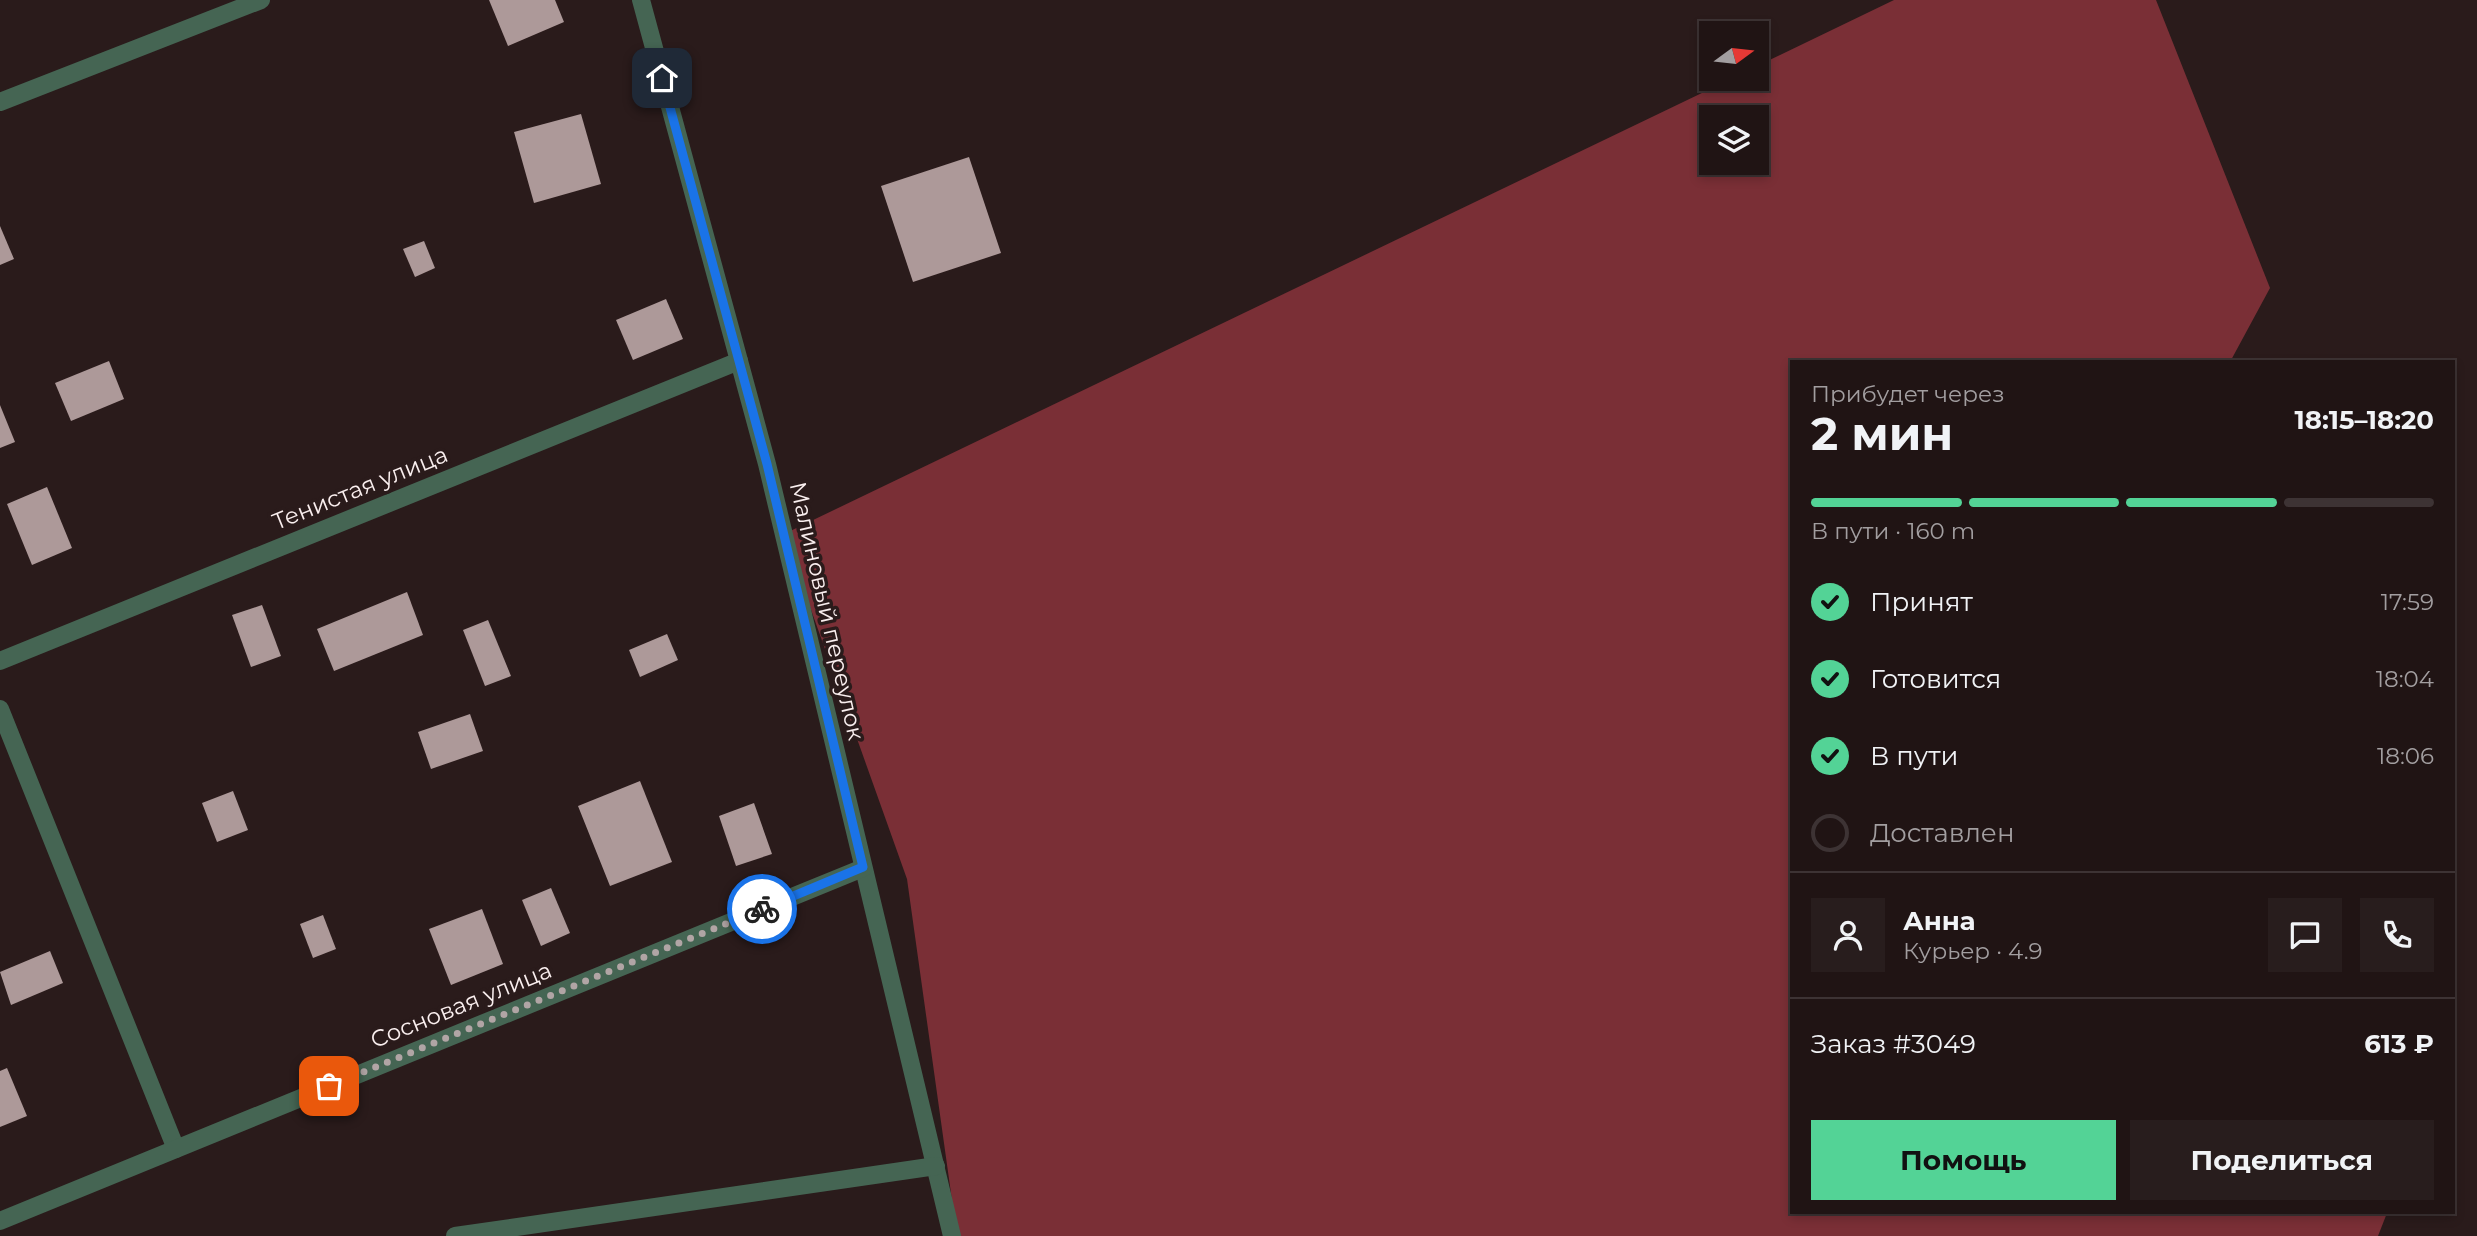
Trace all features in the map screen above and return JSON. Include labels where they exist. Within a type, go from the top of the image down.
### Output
[{"type":"street","points":[[0,102],[261,0]]},
{"type":"street","name":"Малиновый переулок","points":[[641,0],[767,464],[953,1236]]},
{"type":"street","name":"Тенистая улица","points":[[0,661],[739,361]]},
{"type":"street","points":[[0,709],[176,1149]]},
{"type":"street","name":"Сосновая улица","points":[[0,1221],[863,867]]},
{"type":"street","points":[[455,1236],[936,1166]]},
{"type":"shaded area","points":[[1894,0],[2156,0],[2270,288],[2231,360],[1790,360],[1790,1214],[2387,1214],[2378,1236],[957,1236],[907,879],[784,534],[1706,91],[1769,91],[1769,60]]},
{"type":"building","points":[[489,0],[555,0],[564,22],[508,46]]},
{"type":"building","points":[[581,114],[601,184],[534,203],[514,132]]},
{"type":"building","points":[[969,157],[1001,253],[913,282],[881,186]]},
{"type":"building","points":[[0,226],[14,259],[0,265]]},
{"type":"building","points":[[424,241],[435,268],[415,277],[403,249]]},
{"type":"building","points":[[666,299],[683,339],[633,360],[616,320]]},
{"type":"building","points":[[109,361],[124,399],[71,421],[55,383]]},
{"type":"building","points":[[0,405],[15,442],[0,448]]},
{"type":"building","points":[[47,487],[72,548],[32,565],[7,504]]},
{"type":"building","points":[[407,592],[423,635],[334,671],[317,629]]},
{"type":"building","points":[[262,605],[281,656],[251,667],[232,615]]},
{"type":"building","points":[[488,620],[511,676],[485,686],[463,630]]},
{"type":"building","points":[[667,634],[678,660],[640,677],[629,650]]},
{"type":"building","points":[[470,714],[483,751],[431,769],[418,732]]},
{"type":"building","points":[[640,781],[672,862],[610,886],[578,806]]},
{"type":"building","points":[[233,791],[248,830],[217,842],[202,803]]},
{"type":"building","points":[[754,803],[772,854],[736,866],[719,816]]},
{"type":"building","points":[[551,888],[570,933],[541,946],[522,900]]},
{"type":"building","points":[[482,909],[503,964],[451,985],[429,929]]},
{"type":"building","points":[[323,915],[336,949],[313,958],[300,924]]},
{"type":"building","points":[[50,951],[63,983],[11,1005],[0,972]]},
{"type":"building","points":[[7,1068],[27,1116],[0,1127],[0,1071]]},
{"type":"way so far","points":[[329,1086],[762,909]]},
{"type":"route","points":[[662,78],[767,464],[863,867],[762,909]]}]
